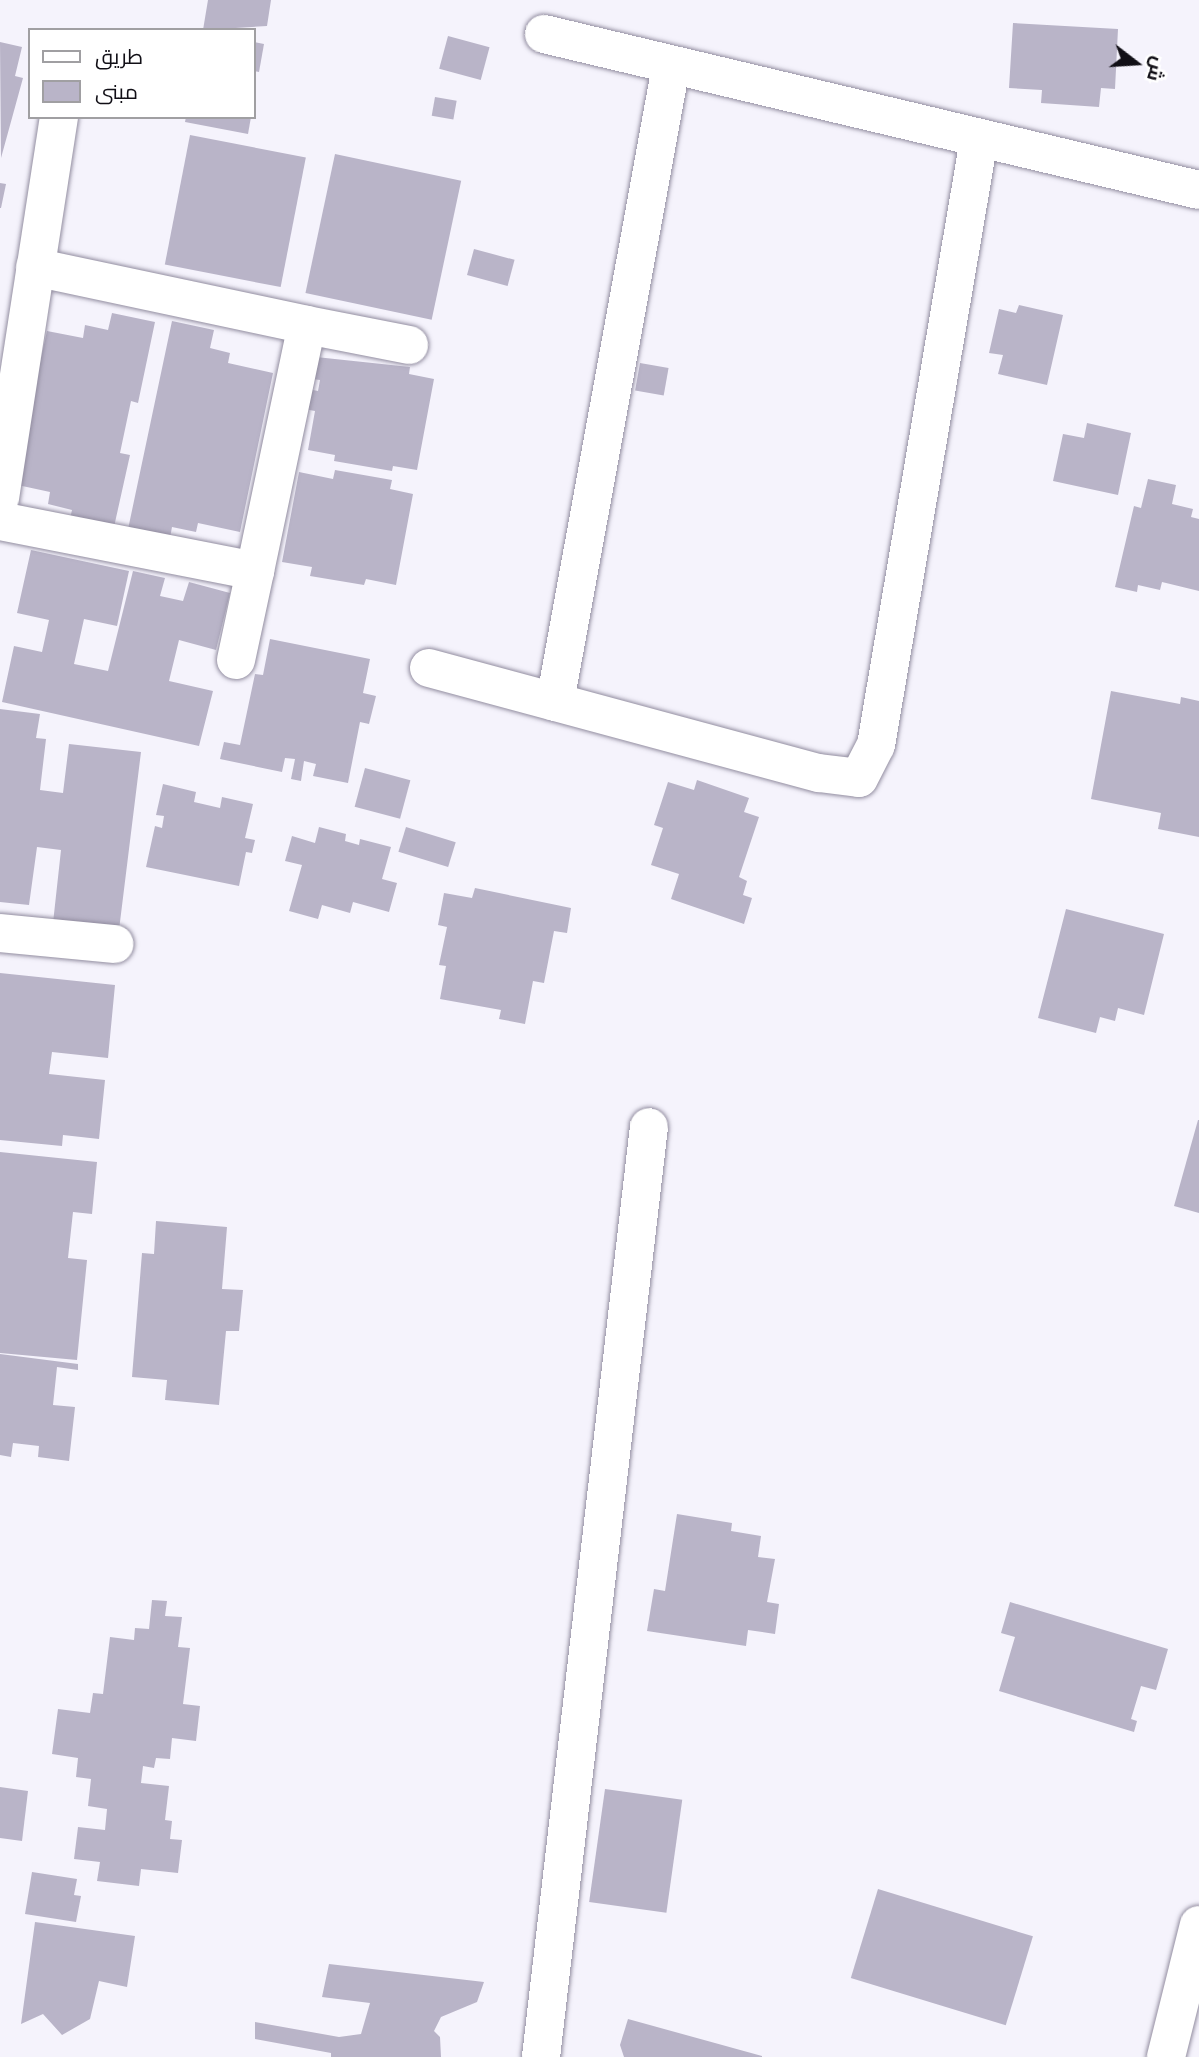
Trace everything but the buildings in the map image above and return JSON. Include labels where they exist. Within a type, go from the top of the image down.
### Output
[{"type":"street","points":[[544,34],[1199,190]]},
{"type":"street","points":[[555,702],[671,66]]},
{"type":"street","points":[[0,498],[59,119]]},
{"type":"street","points":[[429,668],[819,773],[859,778],[876,745],[979,139]]},
{"type":"street","points":[[35,267],[409,345]]},
{"type":"street","points":[[236,660],[307,325]]},
{"type":"street","points":[[0,521],[255,571]]},
{"type":"street","points":[[0,933],[114,944]]},
{"type":"street","points":[[541,2057],[649,1127]]},
{"type":"street","points":[[1166,2057],[1199,1925]]}]
